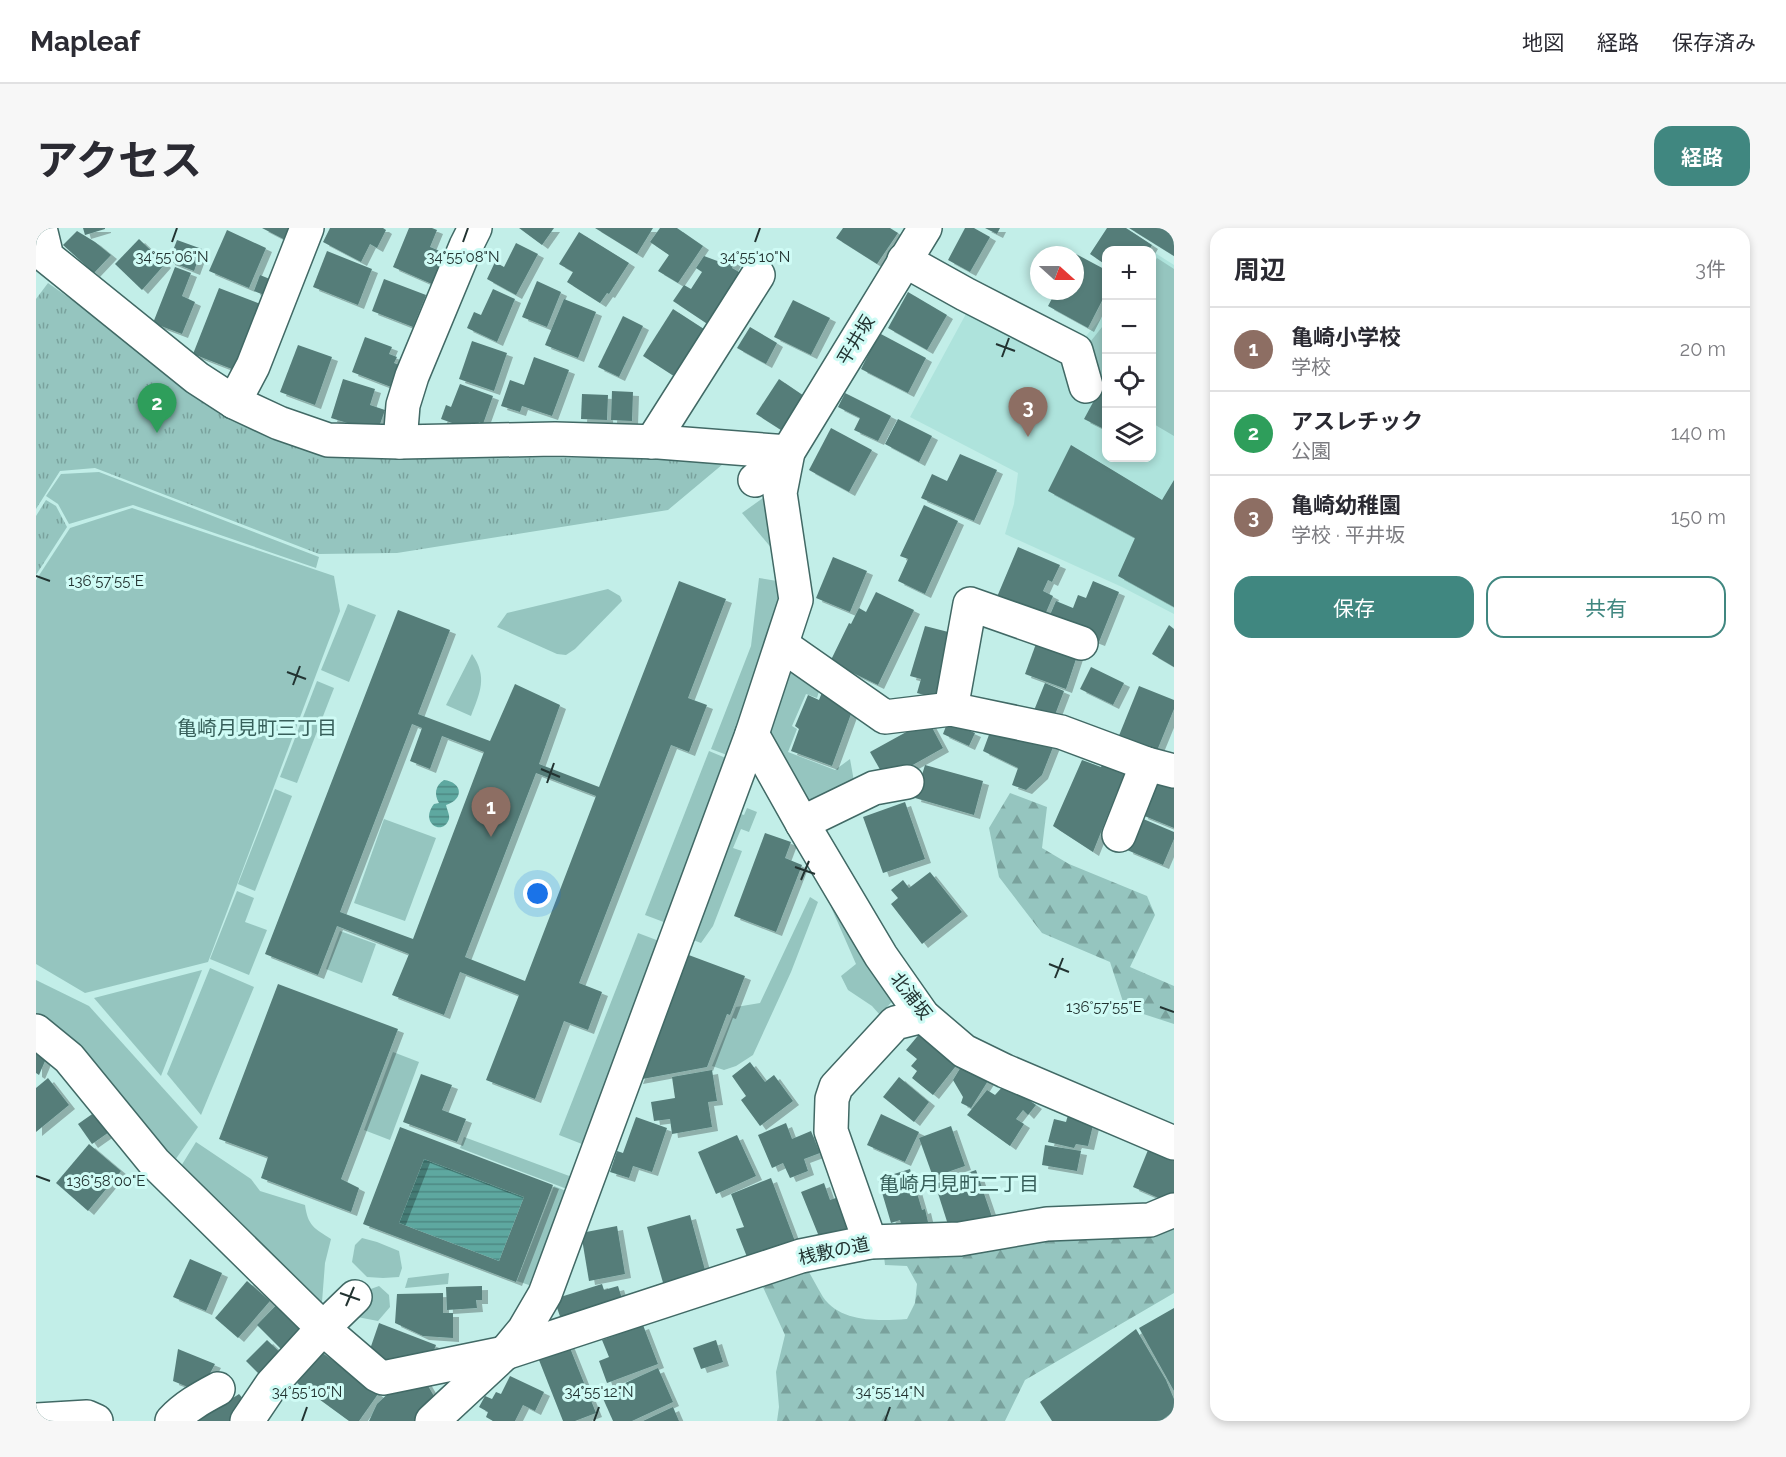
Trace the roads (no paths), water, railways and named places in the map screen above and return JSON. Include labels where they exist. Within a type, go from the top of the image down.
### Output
[{"type":"street","points":[[234,402],[253,366],[307,228]]},
{"type":"street","points":[[400,442],[403,405],[412,376],[475,228]]},
{"type":"street","name":"平井坂","points":[[788,452],[924,228]]},
{"type":"street","points":[[41,252],[197,378],[234,402],[279,423],[328,440],[400,442],[555,439],[651,442],[788,452]]},
{"type":"street","points":[[904,260],[1077,351],[1086,386]]},
{"type":"street","points":[[651,442],[758,275]]},
{"type":"street","points":[[755,480],[788,452]]},
{"type":"street","points":[[432,1421],[505,1353],[524,1329],[545,1294],[752,734],[796,600],[780,493],[788,452]]},
{"type":"street","points":[[951,709],[970,604],[1081,643]]},
{"type":"street","points":[[782,645],[885,717],[951,709],[1061,732],[1160,768],[1119,835]]},
{"type":"street","name":"北浦坂","points":[[752,734],[881,956],[923,1016],[964,1051],[1005,1071],[1174,1143]]},
{"type":"street","points":[[802,823],[874,788],[907,782]]},
{"type":"street","points":[[870,1242],[831,1131],[832,1099],[836,1087],[895,1023],[923,1016]]},
{"type":"street","points":[[36,1031],[69,1058],[154,1162],[323,1328]]},
{"type":"street","name":"桟敷の道","points":[[323,1328],[383,1378],[505,1353],[801,1256],[870,1242],[960,1239],[1047,1224],[1150,1220],[1174,1210]]},
{"type":"street","points":[[247,1421],[272,1384],[355,1297]]},
{"type":"street","points":[[172,1421],[195,1402],[218,1389]]},
{"type":"street","points":[[36,1420],[87,1417],[96,1421]]},
{"type":"place","name":"アスレチック","points":[[157,433]]},
{"type":"place","name":"亀崎幼稚園","points":[[1028,437]]},
{"type":"place","name":"亀崎小学校","points":[[491,837]]},
{"type":"district","name":"亀崎月見町三丁目","points":[[257,728]]},
{"type":"district","name":"亀崎月見町二丁目","points":[[959,1184]]}]
